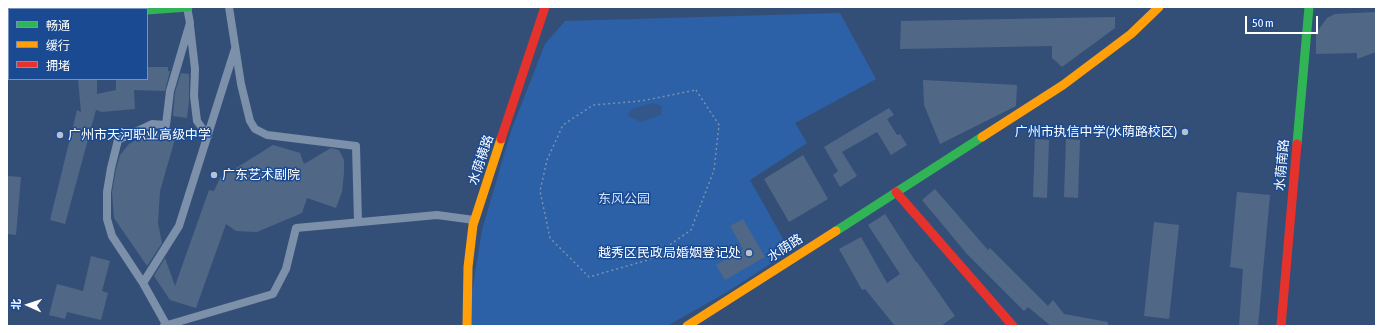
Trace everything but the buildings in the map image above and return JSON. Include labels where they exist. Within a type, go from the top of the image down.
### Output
[{"type":"main road","points":[[153,9],[187,7]]},
{"type":"main road","name":"水荫横路","points":[[467,326],[469,252],[474,220],[545,7]]},
{"type":"main road","name":"水荫路","points":[[687,326],[1063,85],[1131,34],[1159,7]]},
{"type":"main road","name":"水荫南路","points":[[1281,326],[1309,7]]},
{"type":"main road","points":[[896,192],[1012,326]]},
{"type":"street","points":[[187,7],[195,69],[194,96],[197,120],[208,136]]},
{"type":"street","points":[[229,7],[241,84],[250,121],[255,129],[273,136],[356,146],[358,222]]},
{"type":"street","points":[[190,23],[170,91],[166,125],[152,124],[118,140],[107,192],[107,219],[112,236],[142,283],[166,326],[186,323],[273,294],[286,269],[296,228],[437,215],[474,220]]},
{"type":"street","points":[[142,283],[179,226],[236,47]]},
{"type":"path","points":[[696,90],[719,125],[714,170],[691,230],[648,260],[589,276],[550,238],[540,191],[547,160],[563,125],[593,105],[641,101],[696,90]]},
{"type":"green space","name":"东风公园","points":[[840,13],[876,79],[795,123],[807,143],[750,180],[790,251],[727,292],[667,326],[471,326],[471,299],[482,230],[511,131],[545,44],[565,21]]},
{"type":"shaded area","points":[[653,103],[662,106],[661,115],[641,122],[627,116],[633,108]]},
{"type":"traffic: fast","points":[[148,10],[188,7]]},
{"type":"traffic: fast","points":[[1297,144],[1309,7]]},
{"type":"traffic: fast","points":[[836,231],[982,137]]},
{"type":"traffic: slow","points":[[982,137],[1063,85],[1131,34],[1159,7]]},
{"type":"traffic: slow","points":[[467,326],[468,267],[473,225],[501,139]]},
{"type":"traffic: slow","points":[[687,326],[836,231]]},
{"type":"traffic: jam","points":[[501,139],[545,7]]},
{"type":"traffic: jam","points":[[1281,326],[1297,144]]},
{"type":"traffic: jam","points":[[896,192],[1013,326]]},
{"type":"place","name":"广州市执信中学(水荫路校区)","points":[[1185,132]]},
{"type":"place","name":"广州市天河职业高级中学","points":[[60,135]]},
{"type":"place","name":"广东艺术剧院","points":[[214,175]]},
{"type":"place","name":"越秀区民政局婚姻登记处","points":[[749,253]]}]
